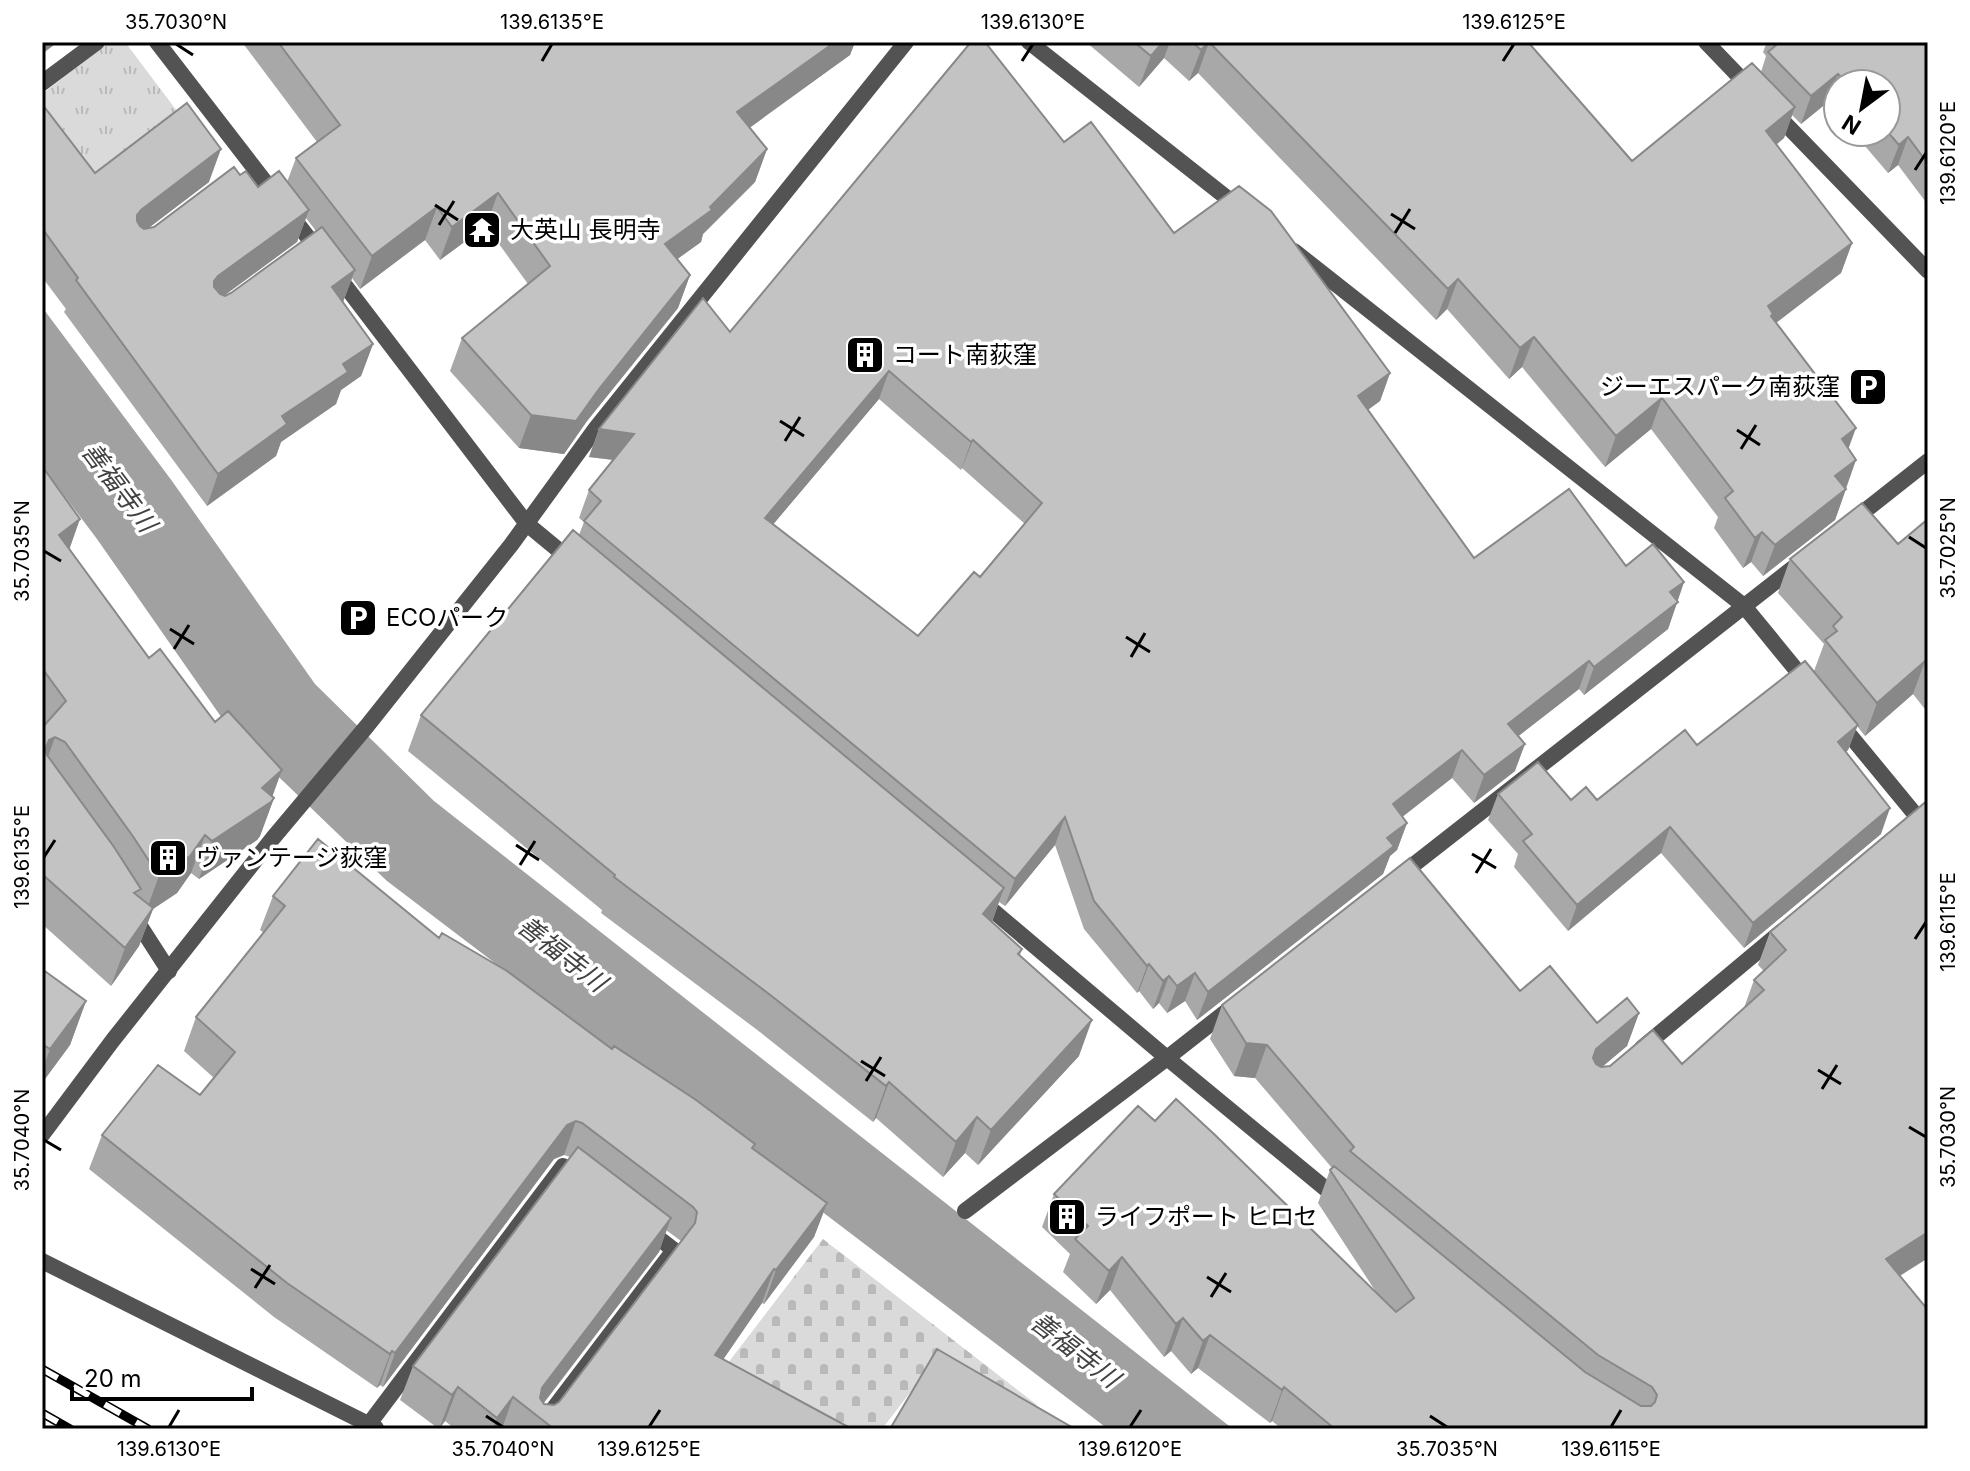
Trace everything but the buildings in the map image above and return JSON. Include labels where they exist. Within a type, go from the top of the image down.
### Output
[{"type":"street","points":[[42,83],[97,42]]},
{"type":"street","points":[[157,42],[307,248],[527,524],[589,575]]},
{"type":"street","points":[[42,1135],[113,1040],[527,524],[596,428],[906,42]]},
{"type":"street","points":[[1029,42],[1254,220]]},
{"type":"street","points":[[1706,42],[1928,271]]},
{"type":"street","points":[[1280,240],[1744,606],[1917,825]]},
{"type":"street","points":[[1842,529],[1928,461]]},
{"type":"street","points":[[1380,891],[1817,548]]},
{"type":"street","points":[[965,887],[1349,1208]]},
{"type":"street","points":[[126,905],[169,971]]},
{"type":"street","points":[[1628,1060],[1797,918]]},
{"type":"street","points":[[965,1211],[1242,999]]},
{"type":"street","points":[[42,1261],[373,1427],[563,1166],[587,1184]]},
{"type":"street","points":[[538,1429],[674,1250],[637,1222]]},
{"type":"green space","points":[[109,42],[125,42],[183,119],[85,189],[42,133],[42,94]]},
{"type":"green space","points":[[823,1239],[1037,1405],[1016,1429],[922,1377],[882,1429],[790,1429],[721,1372]]},
{"type":"water","name":"善福寺川","points":[[42,307],[172,481],[315,684],[434,801],[1233,1429],[1108,1429],[387,881],[231,731],[42,466]]},
{"type":"railway","points":[[42,1369],[148,1429]]},
{"type":"railway","points":[[42,1413],[70,1429]]},
{"type":"place","name":"大英山 長明寺","points":[[482,230]]},
{"type":"place","name":"コート南荻窪","points":[[865,355]]},
{"type":"place","name":"ジーエスパーク南荻窪","points":[[1868,387]]},
{"type":"place","name":"ECOパーク","points":[[358,618]]},
{"type":"place","name":"ヴァンテージ荻窪","points":[[168,858]]},
{"type":"place","name":"ライフポート ヒロセ","points":[[1067,1217]]}]
